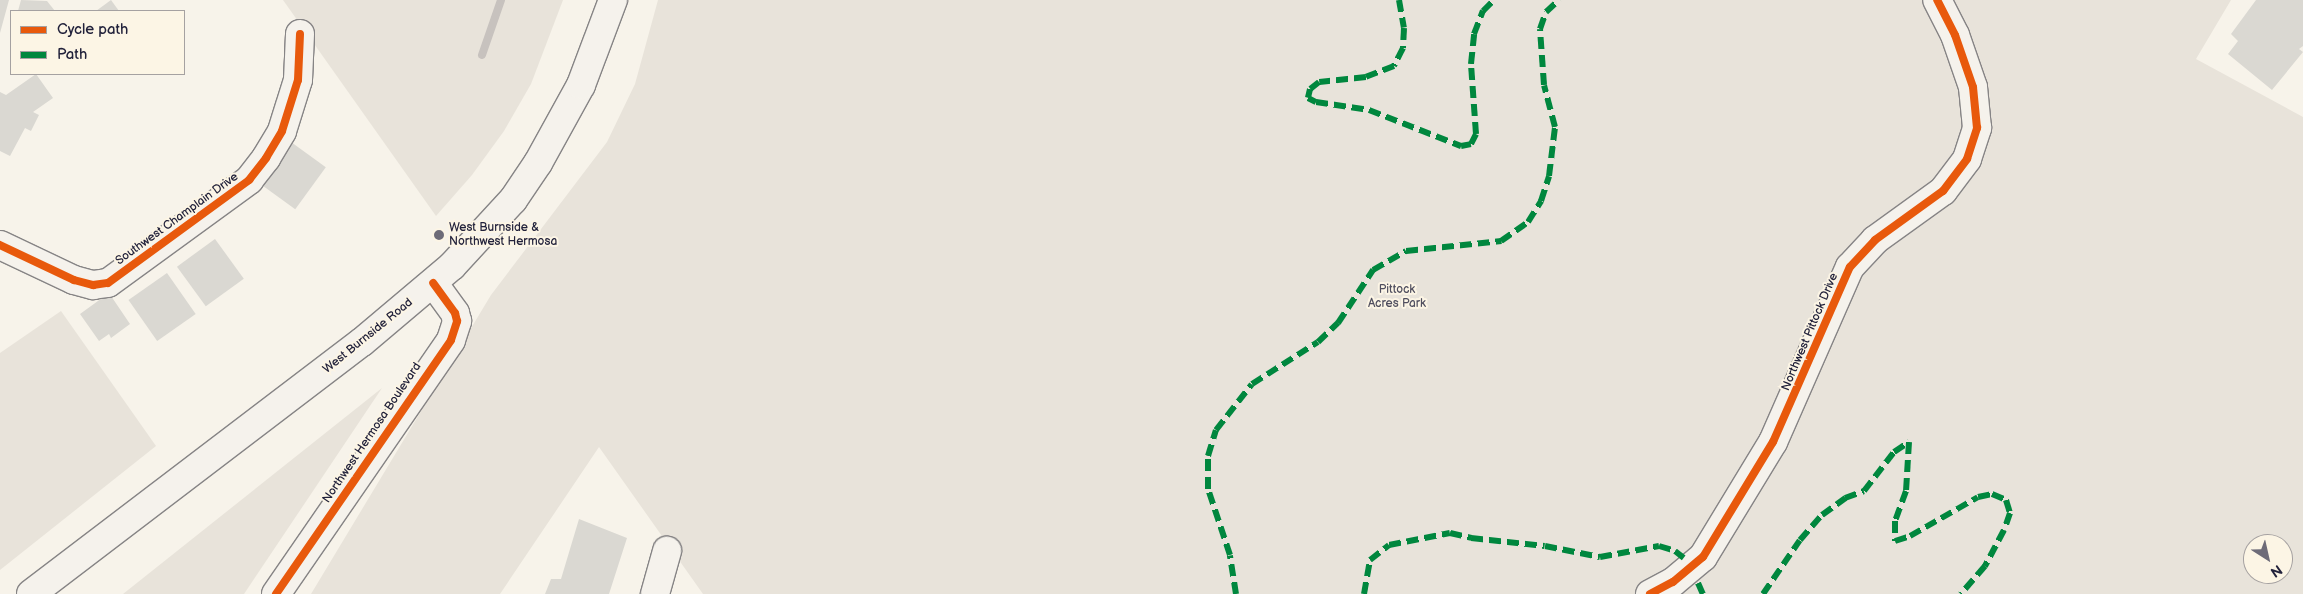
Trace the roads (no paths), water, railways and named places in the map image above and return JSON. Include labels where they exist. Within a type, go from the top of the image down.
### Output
[{"type":"street","name":"West Burnside Road","points":[[31,594],[362,342],[433,283],[513,200],[538,163],[581,85],[613,0]]},
{"type":"street","name":"Northwest Pittock Drive","points":[[1650,594],[1673,582],[1702,557],[1739,498],[1784,423],[1826,316],[1850,267],[1875,240],[1943,191],[1968,159],[1977,128],[1973,87],[1955,36],[1937,0]]},
{"type":"street","name":"Southwest Champlain Drive","points":[[0,245],[74,280],[93,285],[108,283],[249,180],[266,158],[282,132],[298,80],[300,34]]},
{"type":"street","name":"Northwest Hermosa Boulevard","points":[[276,594],[451,340],[457,321],[455,313],[433,283]]},
{"type":"street","points":[[655,594],[667,551]]},
{"type":"waterway","points":[[482,55],[501,0]]},
{"type":"place","name":"West Burnside & Northwest Hermosa","points":[[439,235]]},
{"type":"park label","name":"Pittock Acres Park","points":[[1397,297]]}]
